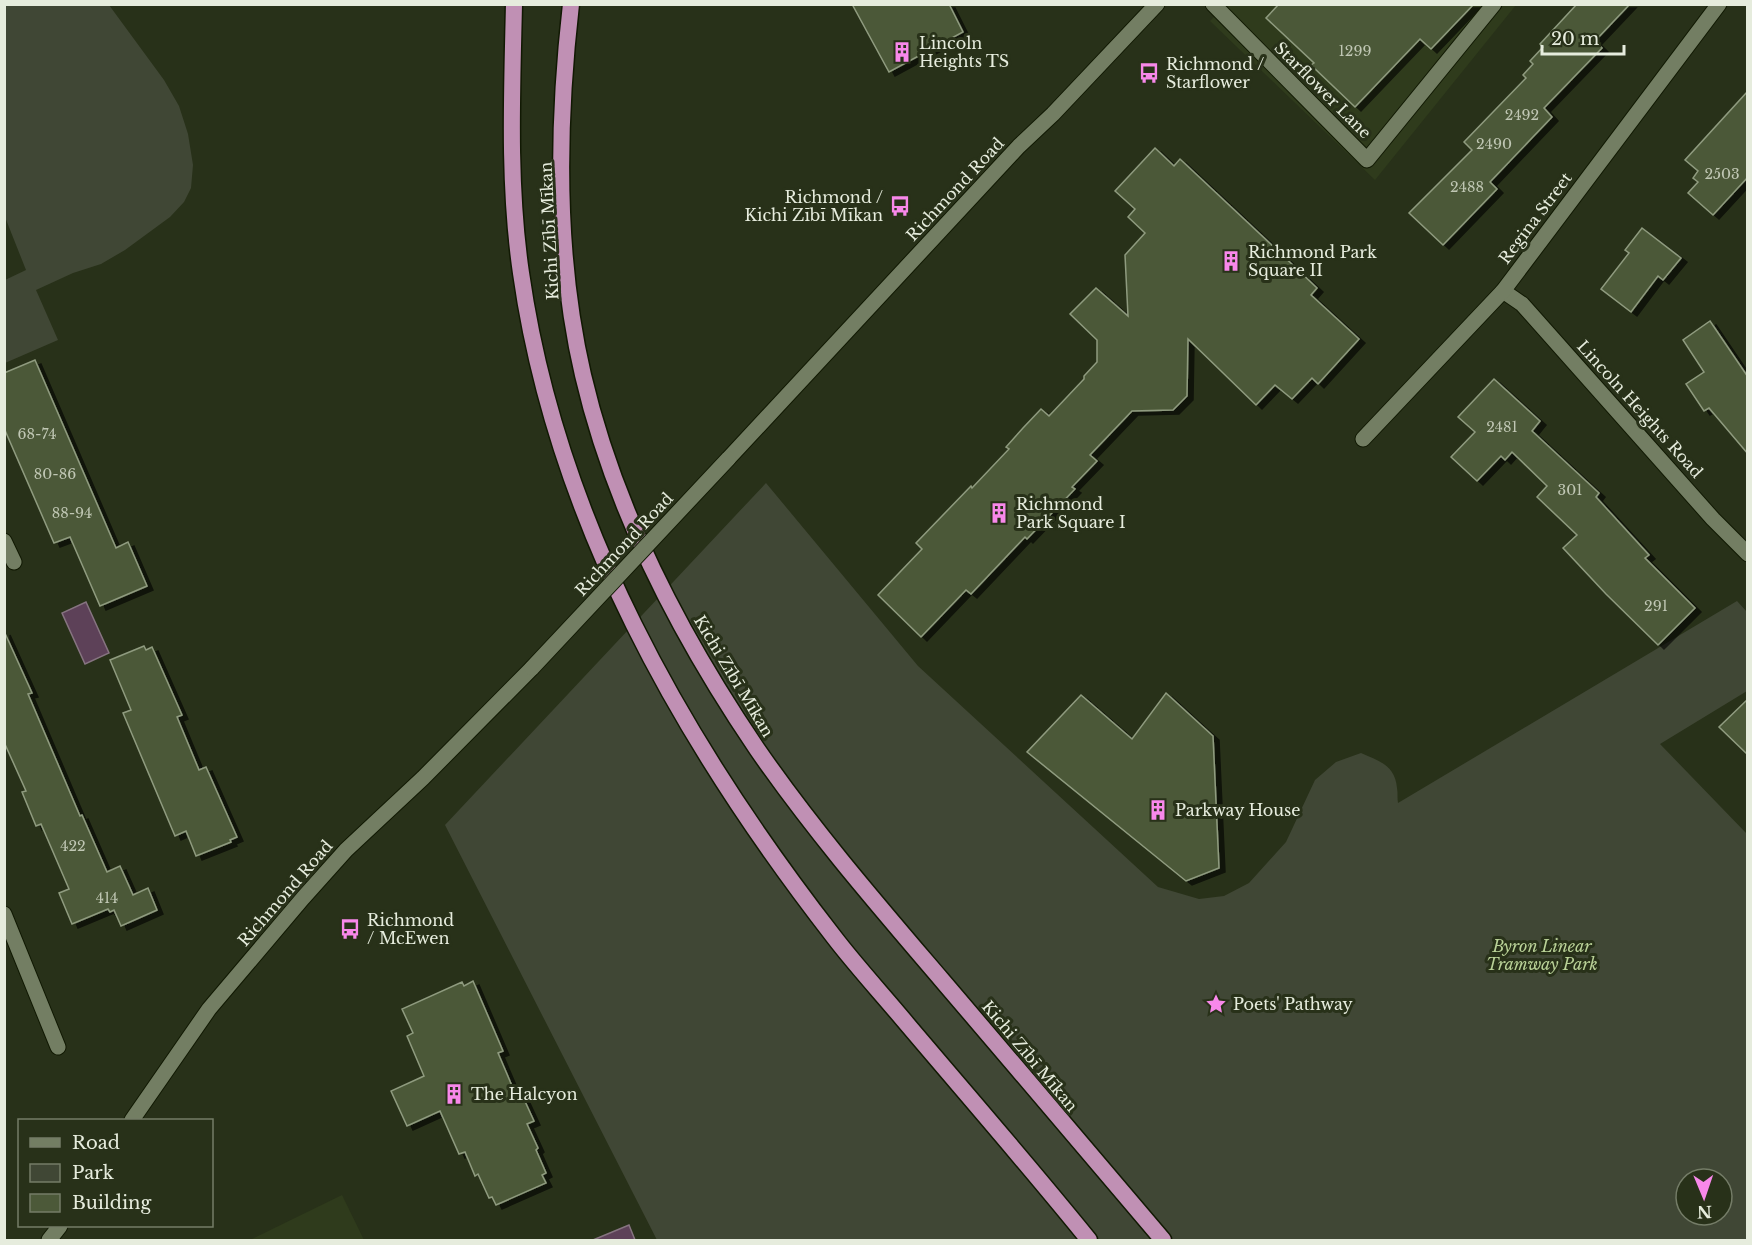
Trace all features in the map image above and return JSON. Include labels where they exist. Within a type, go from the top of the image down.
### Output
[{"type":"highway","name":"Kichi Zībī Mīkan","points":[[514,4],[511,150],[520,271],[537,359],[559,444],[584,513],[632,622],[724,786],[761,839],[836,940],[1089,1240]]},
{"type":"highway","name":"Kichi Zībī Mīkan","points":[[571,4],[563,97],[562,166],[564,230],[571,307],[583,374],[595,420],[648,562],[724,698],[789,793],[860,884],[1163,1240]]},
{"type":"main road","name":"Richmond Road","points":[[133,1119],[209,1009],[303,898],[363,833],[423,778],[532,668],[1019,146],[1053,114],[1157,4]]},
{"type":"main road","name":"Starflower Lane","points":[[1213,4],[1367,160],[1494,4]]},
{"type":"main road","name":"Regina Street","points":[[1363,439],[1503,291],[1719,4]]},
{"type":"main road","name":"Lincoln Heights Road","points":[[1503,291],[1522,304],[1713,519],[1748,554]]},
{"type":"main road","points":[[4,541],[14,562]]},
{"type":"main road","points":[[4,914],[58,1047]]},
{"type":"main road","points":[[49,1240],[59,1227]]},
{"type":"shaded area","points":[[1226,5],[1516,5],[1375,180],[1210,21]]},
{"type":"shaded area","points":[[86,602],[109,653],[85,664],[62,613]]},
{"type":"shaded area","points":[[342,1195],[364,1240],[250,1240]]},
{"type":"shaded area","points":[[629,1225],[635,1240],[593,1240]]},
{"type":"green space","points":[[5,4],[109,5],[164,80],[179,106],[188,134],[193,165],[191,188],[184,202],[170,217],[125,250],[101,264],[73,273],[36,290],[58,340],[5,363],[5,280],[26,270],[5,217]]},
{"type":"green space","name":"Byron Linear Tramway Park","points":[[766,483],[918,666],[1158,887],[1199,899],[1224,896],[1249,883],[1286,842],[1315,780],[1336,762],[1361,753],[1385,765],[1396,780],[1398,803],[1737,601],[1747,612],[1747,691],[1660,744],[1747,834],[1747,1240],[657,1240],[445,825]]},
{"type":"building","name":"Lincoln Heights TS","points":[[852,4],[949,4],[963,32],[889,72]]},
{"type":"building","points":[[1279,4],[1474,4],[1431,49],[1420,39],[1355,107],[1311,65],[1314,63],[1266,18]]},
{"type":"building","points":[[1577,4],[1630,4],[1595,41],[1602,48],[1544,108],[1552,117],[1490,182],[1497,189],[1443,245],[1409,213],[1472,150],[1464,142],[1526,78],[1523,75],[1533,64],[1530,61],[1543,47],[1540,44]]},
{"type":"building","points":[[1748,91],[1748,177],[1713,215],[1688,193],[1698,182],[1693,178],[1698,171],[1685,160]]},
{"type":"building","points":[[1155,148],[1174,166],[1180,159],[1317,288],[1311,295],[1359,339],[1318,384],[1312,378],[1292,399],[1275,385],[1256,405],[1188,339],[1187,396],[1173,410],[1132,411],[1090,455],[1097,461],[1072,487],[1075,489],[971,594],[966,590],[921,637],[878,595],[922,549],[916,543],[1009,449],[1006,447],[1023,428],[1041,409],[1049,416],[1097,362],[1097,340],[1070,314],[1096,288],[1128,316],[1125,255],[1145,233],[1128,217],[1135,209],[1115,191]]},
{"type":"building","points":[[1642,228],[1681,258],[1663,280],[1658,276],[1631,312],[1601,289],[1629,253],[1625,250]]},
{"type":"building","points":[[1710,321],[1748,377],[1748,454],[1709,408],[1704,411],[1686,384],[1704,372],[1683,340]]},
{"type":"building","points":[[35,360],[116,548],[128,542],[147,586],[100,606],[70,537],[54,543],[4,428],[4,373]]},
{"type":"building","points":[[1494,379],[1540,421],[1532,431],[1599,493],[1596,497],[1649,555],[1645,558],[1695,608],[1658,645],[1563,548],[1577,535],[1537,497],[1547,486],[1512,452],[1505,460],[1501,456],[1477,481],[1451,457],[1475,432],[1458,417]]},
{"type":"building","points":[[4,631],[32,693],[28,694],[80,816],[82,815],[107,872],[120,866],[133,895],[148,888],[157,910],[121,926],[114,910],[110,912],[108,909],[72,924],[59,893],[69,889],[41,824],[36,826],[22,792],[26,791],[4,742]]},
{"type":"building","points":[[144,646],[146,650],[152,647],[182,715],[177,717],[199,770],[206,767],[237,837],[230,840],[231,842],[196,856],[186,831],[175,836],[123,713],[131,710],[110,660]]},
{"type":"building","name":"Parkway House","points":[[1166,693],[1213,736],[1219,868],[1186,881],[1027,752],[1081,695],[1132,739]]},
{"type":"building","points":[[1748,699],[1748,755],[1719,727]]},
{"type":"building","name":"The Halcyon","points":[[473,981],[503,1051],[498,1053],[518,1100],[523,1097],[534,1121],[527,1124],[546,1173],[542,1175],[546,1183],[496,1205],[492,1197],[489,1198],[478,1174],[475,1176],[465,1152],[459,1154],[440,1111],[407,1126],[391,1091],[424,1076],[407,1036],[413,1033],[402,1009],[462,982],[464,986]]},
{"type":"place","name":"Lincoln Heights TS","points":[[902,52]]},
{"type":"place","name":"Richmond / Starflower","points":[[1149,73]]},
{"type":"place","name":"Richmond / Kichi Zībī Mīkan","points":[[900,206]]},
{"type":"place","name":"Richmond Park Square II","points":[[1231,261]]},
{"type":"place","name":"Richmond Park Square I","points":[[999,513]]},
{"type":"place","name":"Parkway House","points":[[1158,810]]},
{"type":"place","name":"Richmond / McEwen","points":[[350,929]]},
{"type":"place","name":"Poets' Pathway","points":[[1216,1004]]},
{"type":"place","name":"The Halcyon","points":[[454,1094]]}]
